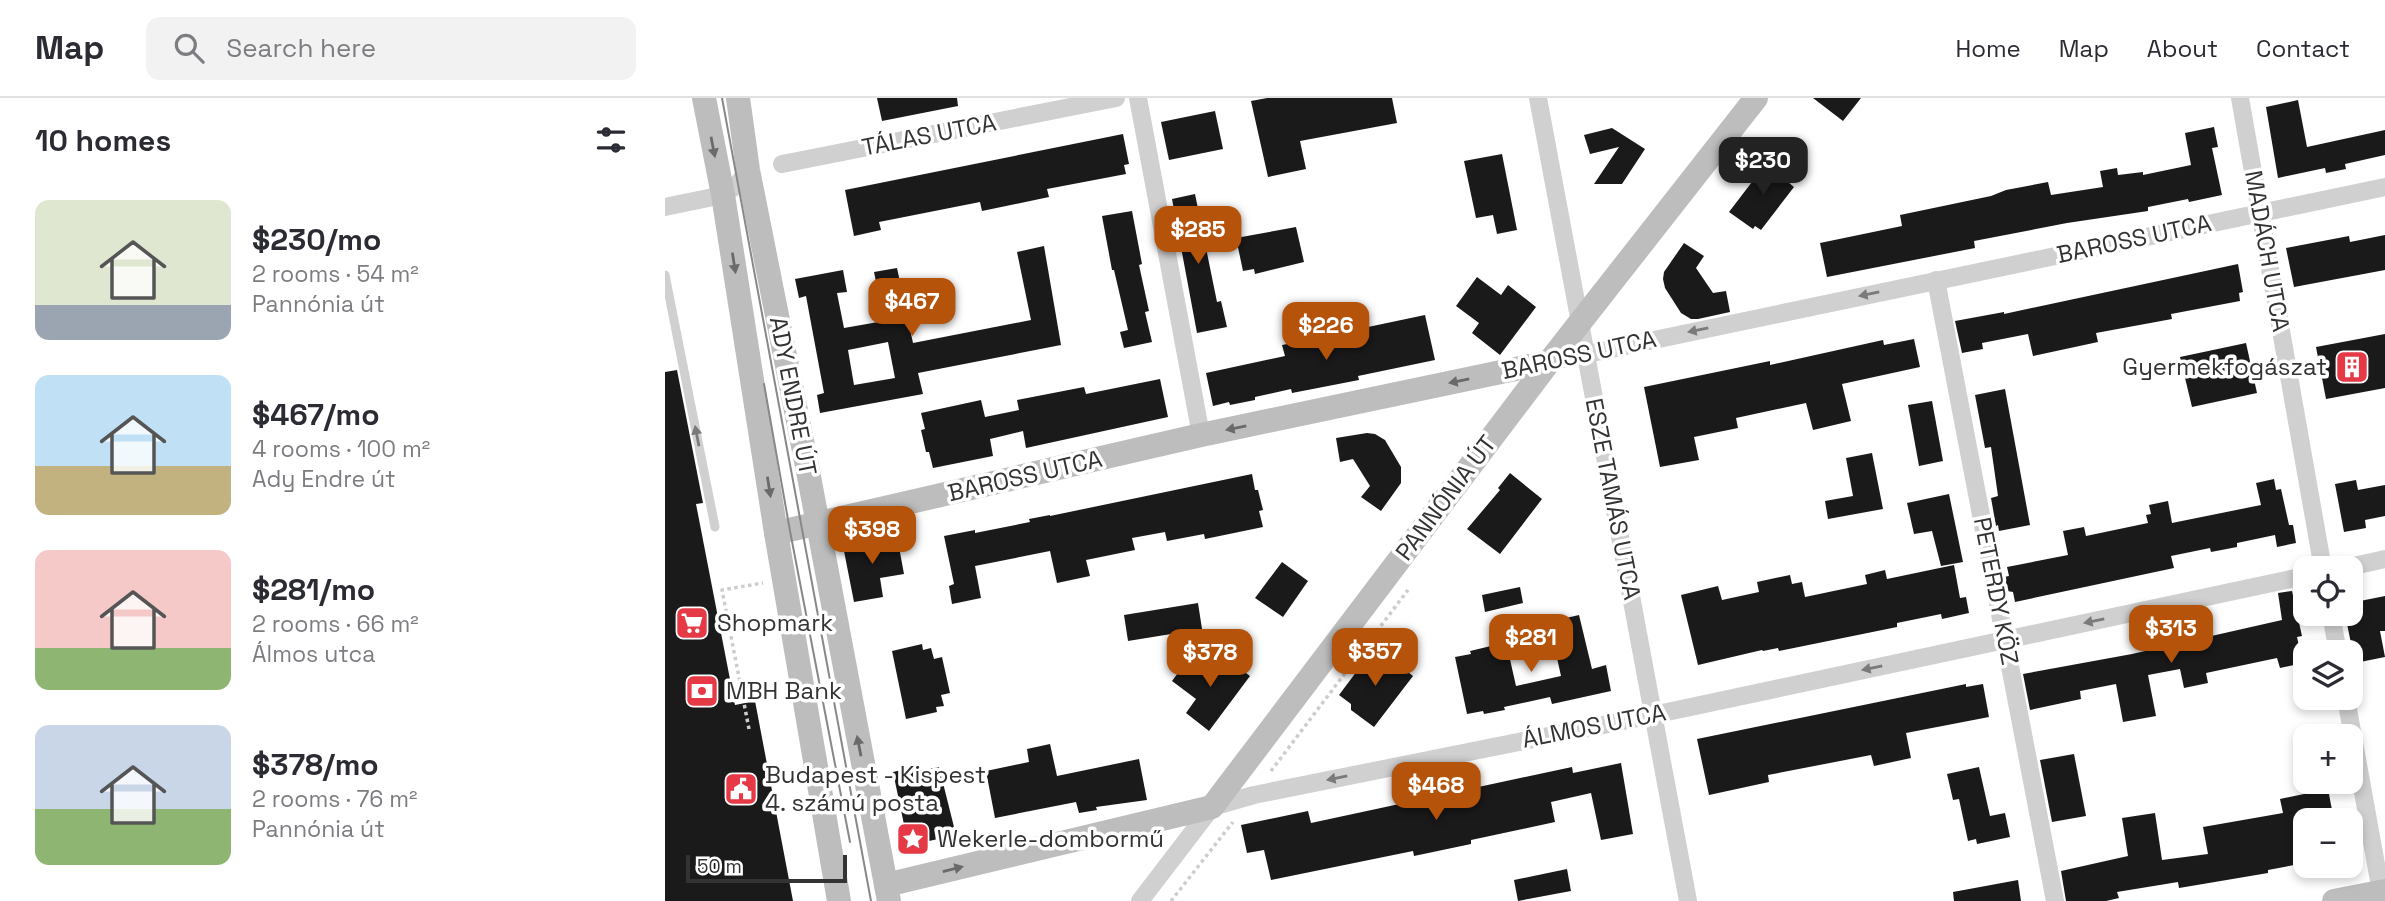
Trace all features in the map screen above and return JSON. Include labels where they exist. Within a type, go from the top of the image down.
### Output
[{"type":"street","name":"ADY ENDRE ÚT","points":[[704,98],[723,195],[776,533],[839,901]]},
{"type":"street","name":"ADY ENDRE ÚT","points":[[738,98],[748,170],[888,893]]},
{"type":"street","name":"TÁLAS UTCA","points":[[782,164],[1117,98]]},
{"type":"street","points":[[1138,98],[1201,435]]},
{"type":"street","name":"ESZE TAMÁS UTCA","points":[[1538,98],[1688,901]]},
{"type":"street","name":"PANNÓNIA ÚT","points":[[1140,901],[1549,362],[1756,98]]},
{"type":"street","name":"MADÁCH UTCA","points":[[2240,98],[2321,556]]},
{"type":"street","points":[[665,207],[723,195],[737,185],[748,170]]},
{"type":"street","name":"BAROSS UTCA","points":[[776,533],[1201,435],[2385,187]]},
{"type":"street","points":[[723,195],[740,200],[757,210]]},
{"type":"street","name":"PETERDY KÖZ","points":[[1936,281],[2055,901]]},
{"type":"street","points":[[2363,564],[2385,559]]},
{"type":"street","name":"ÁLMOS UTCA","points":[[888,893],[1254,795],[1653,715],[2293,579]]},
{"type":"street","points":[[2334,901],[2383,891],[2348,710]]},
{"type":"lane","points":[[665,275],[715,527]]},
{"type":"path","points":[[749,729],[722,590],[772,581]]},
{"type":"path","points":[[1171,901],[1254,795]]},
{"type":"building","points":[[877,98],[957,98],[958,106],[882,121]]},
{"type":"building","points":[[1267,98],[1392,98],[1397,123],[1300,141],[1306,169],[1268,177],[1251,101]]},
{"type":"building","points":[[1813,98],[1861,98],[1843,121]]},
{"type":"building","points":[[2298,100],[2307,147],[2385,130],[2385,155],[2345,164],[2346,169],[2326,173],[2325,168],[2278,178],[2266,107]]},
{"type":"building","points":[[1215,111],[1223,149],[1169,160],[1161,122]]},
{"type":"building","points":[[2214,127],[2218,147],[2212,148],[2222,195],[2189,202],[2188,199],[2148,207],[2148,211],[1974,241],[1975,248],[1827,277],[1820,243],[1902,226],[1900,215],[1991,196],[2006,190],[2048,182],[2051,195],[2103,187],[2100,171],[2117,168],[2118,175],[2143,172],[2143,175],[2191,165],[2185,133]]},
{"type":"building","points":[[1612,128],[1645,149],[1622,184],[1594,184],[1619,147],[1590,154],[1584,135]]},
{"type":"building","points":[[1123,134],[1129,164],[1124,165],[1126,174],[1047,189],[1049,197],[982,211],[980,202],[879,222],[881,230],[854,236],[845,190]]},
{"type":"building","points":[[1502,154],[1517,230],[1497,234],[1493,215],[1476,218],[1464,161]]},
{"type":"building","points":[[1768,161],[1791,178],[1788,182],[1794,187],[1761,230],[1755,226],[1753,229],[1729,212]]},
{"type":"building","points":[[1195,194],[1217,302],[1221,301],[1227,327],[1197,333],[1172,199]]},
{"type":"building","points":[[1132,211],[1142,264],[1139,265],[1149,311],[1145,312],[1152,342],[1124,348],[1120,332],[1128,330],[1112,270],[1102,216]]},
{"type":"building","points":[[1296,227],[1304,262],[1255,274],[1254,269],[1243,271],[1236,238]]},
{"type":"building","points":[[2385,235],[2385,270],[2294,287],[2286,248],[2349,236],[2350,242]]},
{"type":"building","points":[[1684,243],[1704,256],[1696,268],[1713,293],[1726,291],[1730,312],[1698,319],[1691,319],[1681,313],[1665,288],[1663,279],[1664,272]]},
{"type":"building","points":[[1044,246],[1061,345],[918,373],[923,394],[820,413],[817,395],[824,393],[806,296],[799,298],[795,279],[843,270],[847,292],[837,293],[844,328],[884,321],[874,272],[897,268],[913,343],[1031,320],[1017,252]],"holes":[[[888,342],[895,378],[854,385],[848,350]]]},
{"type":"building","points":[[2238,264],[2243,292],[2239,293],[2240,301],[2171,314],[2172,319],[2096,333],[2098,342],[2033,356],[2028,334],[1982,343],[1983,349],[1962,353],[1955,321],[2004,314]]},
{"type":"building","points":[[1477,277],[1501,295],[1508,285],[1536,307],[1500,355],[1472,333],[1479,323],[1456,306]]},
{"type":"building","points":[[1425,315],[1435,360],[1358,376],[1359,380],[1292,393],[1291,389],[1255,397],[1255,400],[1213,406],[1206,373],[1285,356],[1282,345]]},
{"type":"building","name":"Gyermekfogászat","points":[[2385,334],[2385,388],[2326,399],[2316,347]]},
{"type":"building","points":[[1914,339],[1920,367],[1842,384],[1851,421],[1813,430],[1806,403],[1736,418],[1738,428],[1694,437],[1699,460],[1660,467],[1644,387],[1770,361],[1770,365],[1883,340],[1884,345]]},
{"type":"building","points":[[2246,343],[2257,393],[2192,407],[2180,357]]},
{"type":"building","name":"Shopmark","points":[[677,370],[703,503],[696,504],[735,705],[755,701],[793,901],[665,901],[665,372]]},
{"type":"building","points":[[1160,379],[1168,417],[1026,448],[1023,431],[990,439],[993,456],[933,468],[929,452],[926,452],[921,430],[925,429],[921,413],[981,400],[985,417],[1019,410],[1017,400],[1084,387],[1086,394]]},
{"type":"building","points":[[2005,389],[2030,525],[1999,531],[1991,498],[1998,496],[1991,447],[1985,448],[1975,395]]},
{"type":"building","points":[[1932,401],[1943,461],[1919,466],[1908,405]]},
{"type":"building","points":[[1367,433],[1385,440],[1401,467],[1401,483],[1381,511],[1361,497],[1370,486],[1353,459],[1340,462],[1336,438]]},
{"type":"building","points":[[1872,453],[1883,509],[1828,519],[1825,501],[1853,496],[1846,458]]},
{"type":"building","points":[[1510,473],[1542,499],[1500,554],[1467,529],[1500,490],[1498,488]]},
{"type":"building","points":[[1252,474],[1263,510],[1259,511],[1263,527],[1205,539],[1204,534],[1167,541],[1165,532],[1132,538],[1135,550],[1086,560],[1090,576],[1057,583],[1050,551],[975,566],[981,598],[952,604],[949,586],[954,584],[944,536],[1030,522],[1029,519]]},
{"type":"building","points":[[2274,479],[2276,490],[2281,489],[2296,543],[2277,547],[2275,535],[2237,543],[2237,547],[2211,552],[2210,548],[2171,556],[2174,568],[2015,602],[2013,592],[2007,591],[2004,577],[2009,576],[2007,567],[2068,555],[2063,531],[2084,527],[2086,536],[2148,523],[2146,515],[2151,514],[2149,505],[2168,501],[2172,523],[2261,505],[2256,483]]},
{"type":"building","points":[[2356,480],[2358,490],[2385,485],[2385,516],[2365,520],[2366,528],[2344,532],[2335,484]]},
{"type":"building","points":[[1949,494],[1963,562],[1941,566],[1932,531],[1914,534],[1907,503]]},
{"type":"building","points":[[897,536],[904,574],[880,578],[883,597],[854,602],[843,546]]},
{"type":"building","points":[[1282,562],[1308,581],[1283,617],[1255,598]]},
{"type":"building","points":[[1954,565],[1960,598],[1966,597],[1969,613],[1942,619],[1941,614],[1897,623],[1897,627],[1779,651],[1778,648],[1762,650],[1698,665],[1681,595],[1718,586],[1722,600],[1759,592],[1757,582],[1790,575],[1792,584],[1802,582],[1805,597],[1867,584],[1865,575],[1885,570],[1887,579]]},
{"type":"building","points":[[1520,587],[1523,603],[1485,612],[1482,595]]},
{"type":"building","points":[[2292,591],[2293,626],[2300,626],[2302,636],[2293,640],[2293,665],[2280,668],[2277,658],[2206,673],[2208,683],[2184,688],[2180,669],[2148,675],[2156,716],[2123,722],[2116,684],[2080,691],[2081,699],[2030,710],[2023,674],[2132,654],[2282,620],[2278,593]]},
{"type":"building","points":[[2385,596],[2385,631],[2380,631],[2385,657],[2363,661],[2363,640],[2350,640],[2347,626],[2363,626],[2363,600]]},
{"type":"building","points":[[1198,603],[1202,629],[1128,641],[1124,615]]},
{"type":"building","points":[[1579,615],[1592,669],[1606,665],[1611,691],[1552,704],[1550,697],[1504,707],[1505,710],[1467,714],[1455,657],[1491,646],[1491,650],[1507,646],[1516,686],[1561,676],[1549,622]]},
{"type":"building","points":[[922,644],[923,650],[931,648],[934,659],[942,657],[950,693],[941,695],[944,706],[936,707],[937,712],[906,719],[892,651]]},
{"type":"building","points":[[1372,651],[1384,660],[1390,658],[1413,676],[1374,727],[1351,710],[1351,704],[1339,695]]},
{"type":"building","points":[[1192,654],[1208,666],[1211,681],[1227,659],[1250,676],[1209,731],[1186,713],[1196,699],[1172,681]]},
{"type":"building","points":[[1966,684],[1966,687],[1983,684],[1989,717],[1906,733],[1911,758],[1874,766],[1871,755],[1768,775],[1769,782],[1709,795],[1697,739]]},
{"type":"building","points":[[1050,744],[1057,776],[1139,759],[1147,800],[1096,807],[1097,810],[1079,813],[1076,802],[995,818],[986,771],[1029,762],[1027,749]]},
{"type":"building","points":[[2074,754],[2086,816],[2052,822],[2040,760]]},
{"type":"building","points":[[1621,763],[1633,834],[1601,840],[1591,793],[1551,802],[1555,822],[1471,840],[1471,844],[1414,856],[1413,851],[1271,880],[1264,850],[1247,853],[1241,825],[1308,811],[1311,823],[1572,767],[1573,773]]},
{"type":"building","points":[[919,766],[920,771],[939,767],[956,835],[920,843],[906,834],[893,772]]},
{"type":"building","points":[[1979,767],[1990,816],[2005,813],[2010,837],[1977,844],[1976,839],[1968,841],[1959,799],[1953,800],[1947,774]]},
{"type":"building","points":[[2304,794],[2329,794],[2332,808],[2293,808],[2293,865],[2268,870],[2268,873],[2179,888],[2178,882],[2117,892],[2119,898],[2106,901],[2066,901],[2061,871],[2128,856],[2122,818],[2155,813],[2162,860],[2208,854],[2203,827],[2283,813],[2280,799]]},
{"type":"building","points":[[1567,869],[1571,891],[1518,901],[1514,880]]},
{"type":"building","points":[[2018,880],[2021,901],[1954,901],[1953,892]]},
{"type":"tram line","points":[[722,98],[871,901]]},
{"type":"tram line","points":[[764,384],[850,842]]},
{"type":"place","name":"Gyermekfogászat","points":[[2352,367]]},
{"type":"place","name":"Shopmark","points":[[692,623]]},
{"type":"place","name":"MBH Bank","points":[[702,691]]},
{"type":"place","name":"Budapest - Kispest 4. számú posta","points":[[741,789]]},
{"type":"place","name":"Wekerle-dombormű","points":[[913,839]]}]
